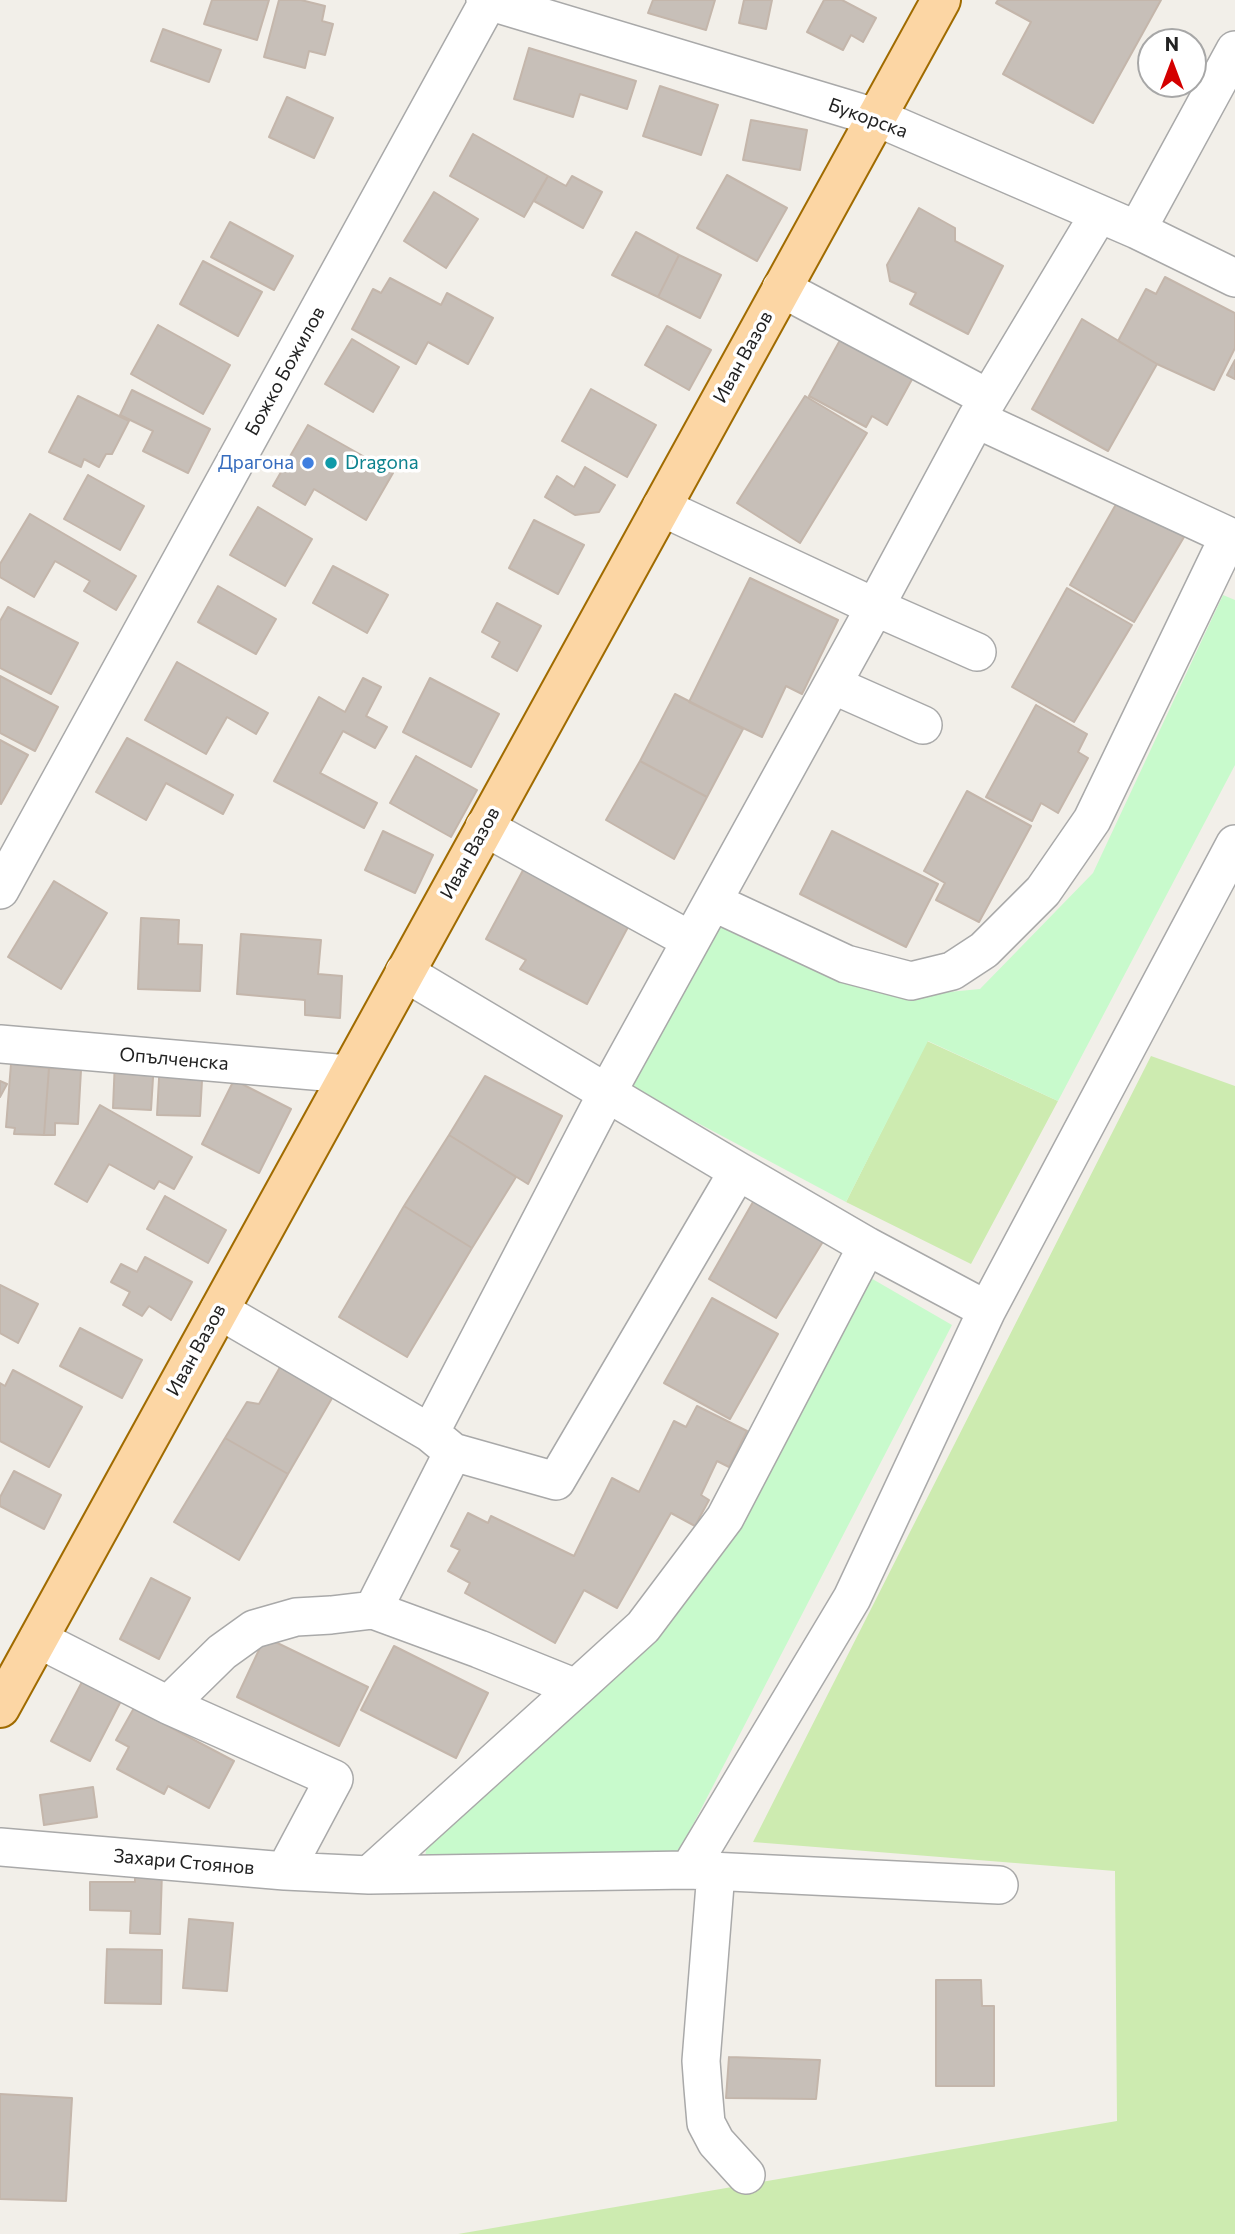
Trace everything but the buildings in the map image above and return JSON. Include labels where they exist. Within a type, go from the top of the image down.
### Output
[{"type":"main road","name":"Иван Вазов","points":[[0,1708],[941,0]]},
{"type":"street","name":"Букорска","points":[[488,0],[878,118],[1137,230],[1235,278]]},
{"type":"street","name":"Божко Божилов","points":[[0,890],[488,0]]},
{"type":"street","points":[[1137,230],[1235,50]]},
{"type":"street","points":[[373,1610],[442,1442],[608,1091],[876,607],[982,409],[1099,214]]},
{"type":"street","points":[[713,902],[846,964],[911,981],[952,971],[984,950],[1043,891],[1092,820],[1232,537],[982,409],[781,288]]},
{"type":"street","points":[[661,507],[977,652]]},
{"type":"street","points":[[833,685],[923,725]]},
{"type":"street","points":[[484,827],[690,940]]},
{"type":"street","points":[[746,2175],[716,2142],[706,2123],[701,2061],[702,1871],[852,1598],[987,1310],[1235,844]]},
{"type":"street","points":[[404,972],[867,1246],[987,1310]]},
{"type":"street","name":"Опълченска","points":[[0,1044],[348,1074]]},
{"type":"street","points":[[219,1310],[442,1442],[556,1481],[738,1171]]},
{"type":"street","points":[[369,1875],[642,1627],[725,1518],[867,1246]]},
{"type":"street","points":[[168,1705],[222,1652],[254,1629],[296,1616],[373,1610],[576,1688]]},
{"type":"street","points":[[38,1639],[168,1705],[334,1779],[285,1871]]},
{"type":"street","name":"Захари Стоянов","points":[[0,1847],[285,1871],[369,1875],[702,1871],[999,1885]]},
{"type":"green space","points":[[1223,595],[1235,600],[1235,765],[1058,1101],[928,1041],[846,1202],[632,1088],[718,924],[897,997],[980,989],[1093,873]]},
{"type":"green space","points":[[927,1041],[1058,1101],[971,1264],[846,1202]]},
{"type":"green space","points":[[1151,1056],[1235,1086],[1235,2234],[458,2234],[1117,2121],[1115,1871],[753,1842]]},
{"type":"green space","points":[[869,1277],[952,1325],[671,1867],[425,1859],[427,1841],[759,1488]]},
{"type":"place","name":"Драгона","points":[[308,463]]},
{"type":"place","name":"Dragona","points":[[331,463]]}]
